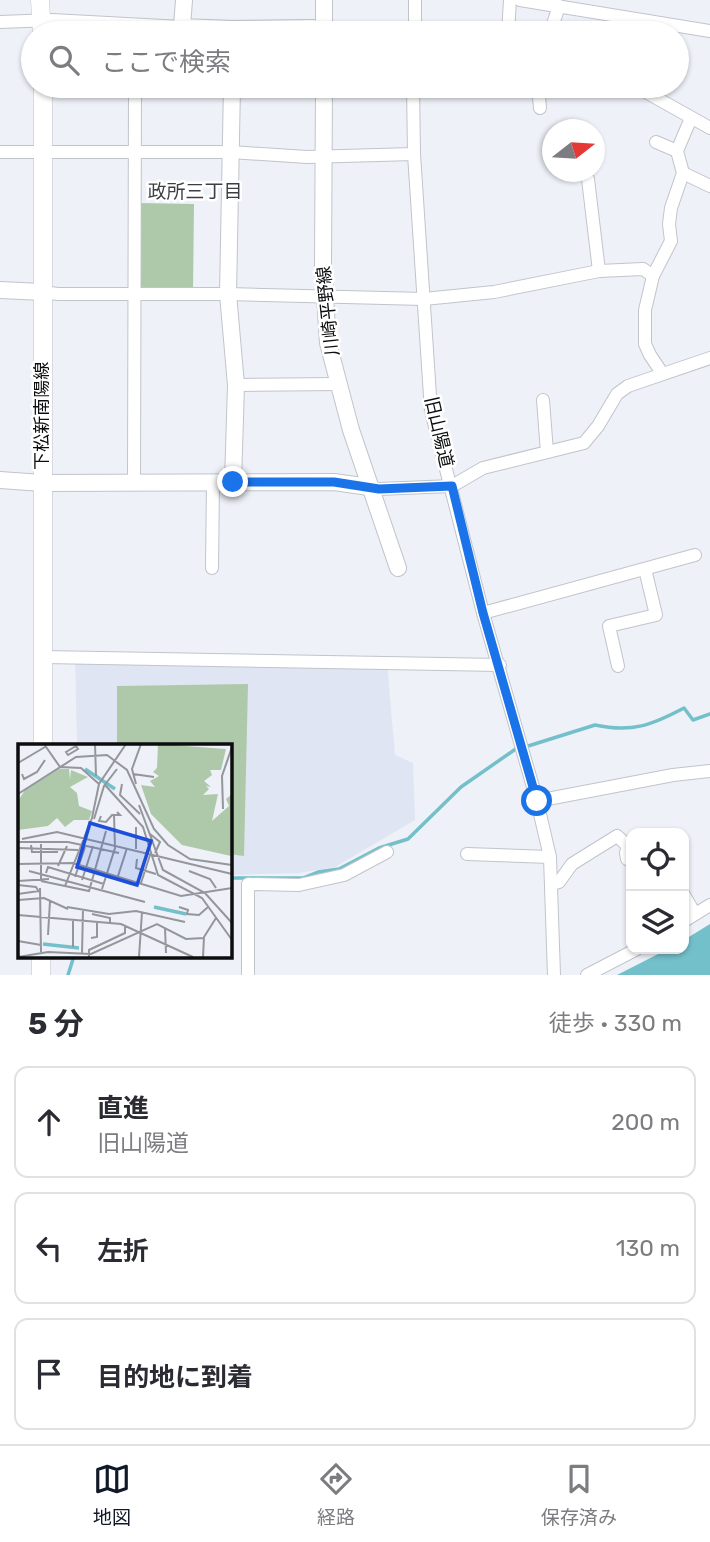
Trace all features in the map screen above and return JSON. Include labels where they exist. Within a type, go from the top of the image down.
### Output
[{"type":"main road","points":[[40,0],[42,21]]},
{"type":"main road","name":"下松新南陽線","points":[[43,98],[43,744]]},
{"type":"street","points":[[182,21],[184,0]]},
{"type":"street","points":[[323,21],[324,0]]},
{"type":"street","points":[[415,0],[415,21]]},
{"type":"street","points":[[509,21],[510,0]]},
{"type":"street","points":[[520,0],[650,21]]},
{"type":"street","points":[[554,21],[559,6]]},
{"type":"street","points":[[0,22],[21,24]]},
{"type":"street","points":[[689,28],[710,31]]},
{"type":"street","points":[[134,481],[135,98]]},
{"type":"street","points":[[232,98],[228,294],[236,385],[233,482]]},
{"type":"street","name":"川崎平野線","points":[[324,98],[322,157],[328,343],[369,487],[387,531],[398,568]]},
{"type":"street","name":"旧山陽道","points":[[413,98],[414,153],[431,411],[483,613],[537,801],[550,858],[554,975]]},
{"type":"street","points":[[540,98],[541,108]]},
{"type":"street","points":[[656,98],[710,128]]},
{"type":"street","points":[[662,373],[645,344],[645,310],[653,276],[671,241],[671,208],[683,173],[677,151],[691,118]]},
{"type":"street","points":[[656,142],[677,151]]},
{"type":"street","points":[[0,152],[231,152],[322,157],[414,153]]},
{"type":"street","points":[[683,173],[710,186]]},
{"type":"street","points":[[588,182],[599,271]]},
{"type":"street","points":[[0,290],[58,294],[228,294],[424,299],[494,292],[599,271],[643,269],[653,276]]},
{"type":"street","points":[[0,480],[42,483],[334,482],[379,489],[452,486],[483,468],[584,443],[598,426],[617,394],[628,386],[710,358]]},
{"type":"street","points":[[236,385],[339,384]]},
{"type":"street","points":[[543,400],[547,452]]},
{"type":"street","points":[[212,568],[213,482]]},
{"type":"street","points":[[483,613],[695,555]]},
{"type":"street","points":[[618,666],[609,626],[656,615],[645,569]]},
{"type":"street","points":[[44,657],[500,665]]},
{"type":"street","points":[[537,801],[673,775],[710,771]]},
{"type":"street","points":[[552,884],[559,882],[572,864],[618,836],[626,844]]},
{"type":"street","points":[[248,975],[247,884],[299,885],[333,878],[387,852]]},
{"type":"street","points":[[467,854],[550,858]]},
{"type":"street","points":[[689,917],[710,905]]},
{"type":"street","points":[[587,975],[627,954]]},
{"type":"shaded area","points":[[75,655],[387,663],[395,755],[413,763],[415,820],[335,867],[299,873],[231,875],[231,744],[77,744]]},
{"type":"green space","points":[[139,203],[194,204],[193,291],[140,291]]},
{"type":"green space","points":[[248,684],[244,856],[231,854],[231,744],[117,744],[117,686]]},
{"type":"water","points":[[710,924],[710,975],[617,975],[658,954],[689,954],[689,937]]},
{"type":"waterway","points":[[525,747],[595,725],[620,728],[641,726],[684,708],[693,720],[710,714]]},
{"type":"waterway","points":[[231,878],[303,878],[318,872],[339,869],[379,848],[408,839],[461,787],[517,748]]},
{"type":"waterway","points":[[68,975],[73,958]]},
{"type":"district","name":"政所三丁目","points":[[195,191]]},
{"type":"route","points":[[233,482],[334,482],[379,489],[452,486],[483,613],[537,801]]}]
